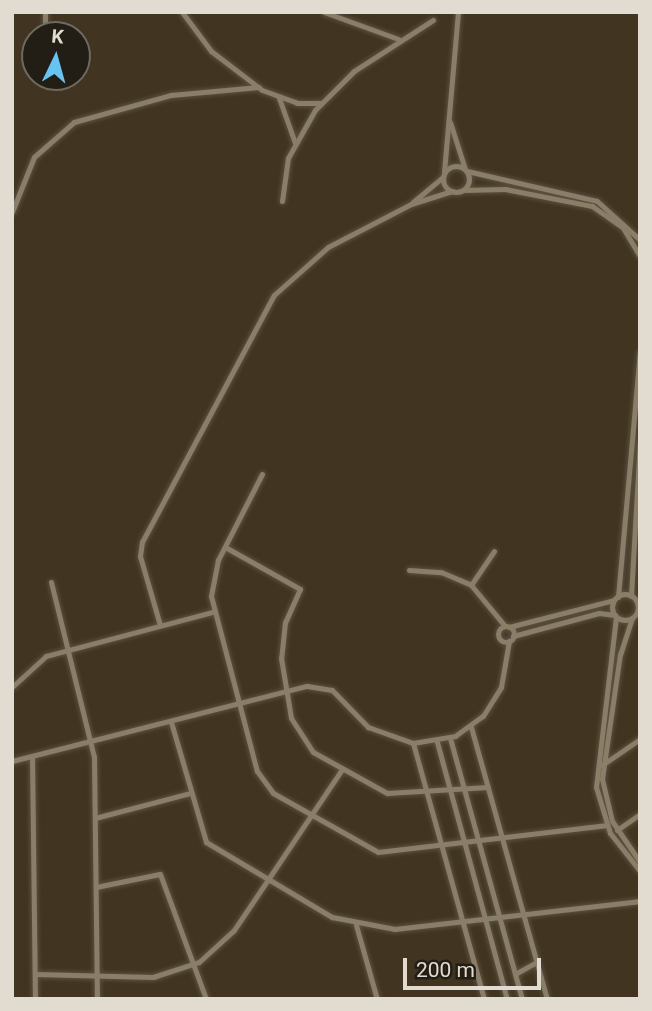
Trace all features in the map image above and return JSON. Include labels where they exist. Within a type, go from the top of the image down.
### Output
[{"type":"street","points":[[182,12],[211,51],[258,87],[276,96],[322,103]]},
{"type":"street","points":[[324,12],[398,39]]},
{"type":"street","points":[[452,191],[443,175],[458,12]]},
{"type":"street","points":[[282,201],[296,143],[322,103],[398,39],[433,20]]},
{"type":"street","points":[[12,212],[34,157],[70,124],[110,107],[171,95],[258,87]]},
{"type":"street","points":[[276,96],[287,110],[296,143]]},
{"type":"street","points":[[449,105],[466,170],[463,190]]},
{"type":"street","points":[[411,204],[454,166],[597,201],[640,240]]},
{"type":"street","points":[[160,625],[140,556],[142,542],[241,350],[274,295],[328,247],[411,204],[452,191],[505,190],[592,206],[624,228],[640,256]]},
{"type":"street","points":[[640,352],[616,616],[596,763],[607,825],[640,871]]},
{"type":"street","points":[[640,439],[636,616],[602,765],[605,800],[617,830],[640,862]]},
{"type":"street","points":[[262,474],[225,547],[211,582],[213,612],[260,777],[309,817],[374,851],[441,849],[607,825]]},
{"type":"street","points":[[225,547],[300,589],[282,635],[286,692],[304,742],[342,769],[380,791],[427,795],[488,787]]},
{"type":"street","points":[[471,585],[494,551]]},
{"type":"street","points":[[12,761],[93,743],[286,692],[330,689],[368,727],[413,744],[450,738],[471,727],[501,687],[511,639],[507,626],[471,585],[441,572],[409,570]]},
{"type":"street","points":[[51,582],[93,743],[97,999]]},
{"type":"street","points":[[635,596],[616,598],[507,626],[498,636],[511,639],[599,613],[636,616]]},
{"type":"street","points":[[12,687],[37,660],[213,612]]},
{"type":"street","points":[[171,722],[206,842],[267,880],[356,925],[395,929],[640,901]]},
{"type":"street","points":[[471,727],[547,999]]},
{"type":"street","points":[[450,738],[522,999]]},
{"type":"street","points":[[602,765],[640,738]]},
{"type":"street","points":[[437,742],[507,999]]},
{"type":"street","points":[[413,744],[484,999]]},
{"type":"street","points":[[32,756],[35,999]]},
{"type":"street","points":[[35,974],[160,977],[194,966],[225,941],[342,769]]},
{"type":"street","points":[[95,818],[190,793]]},
{"type":"street","points":[[617,830],[640,814]]},
{"type":"street","points":[[96,887],[158,873],[206,999]]},
{"type":"street","points":[[356,925],[377,999]]},
{"type":"street","points":[[515,974],[537,962]]}]
